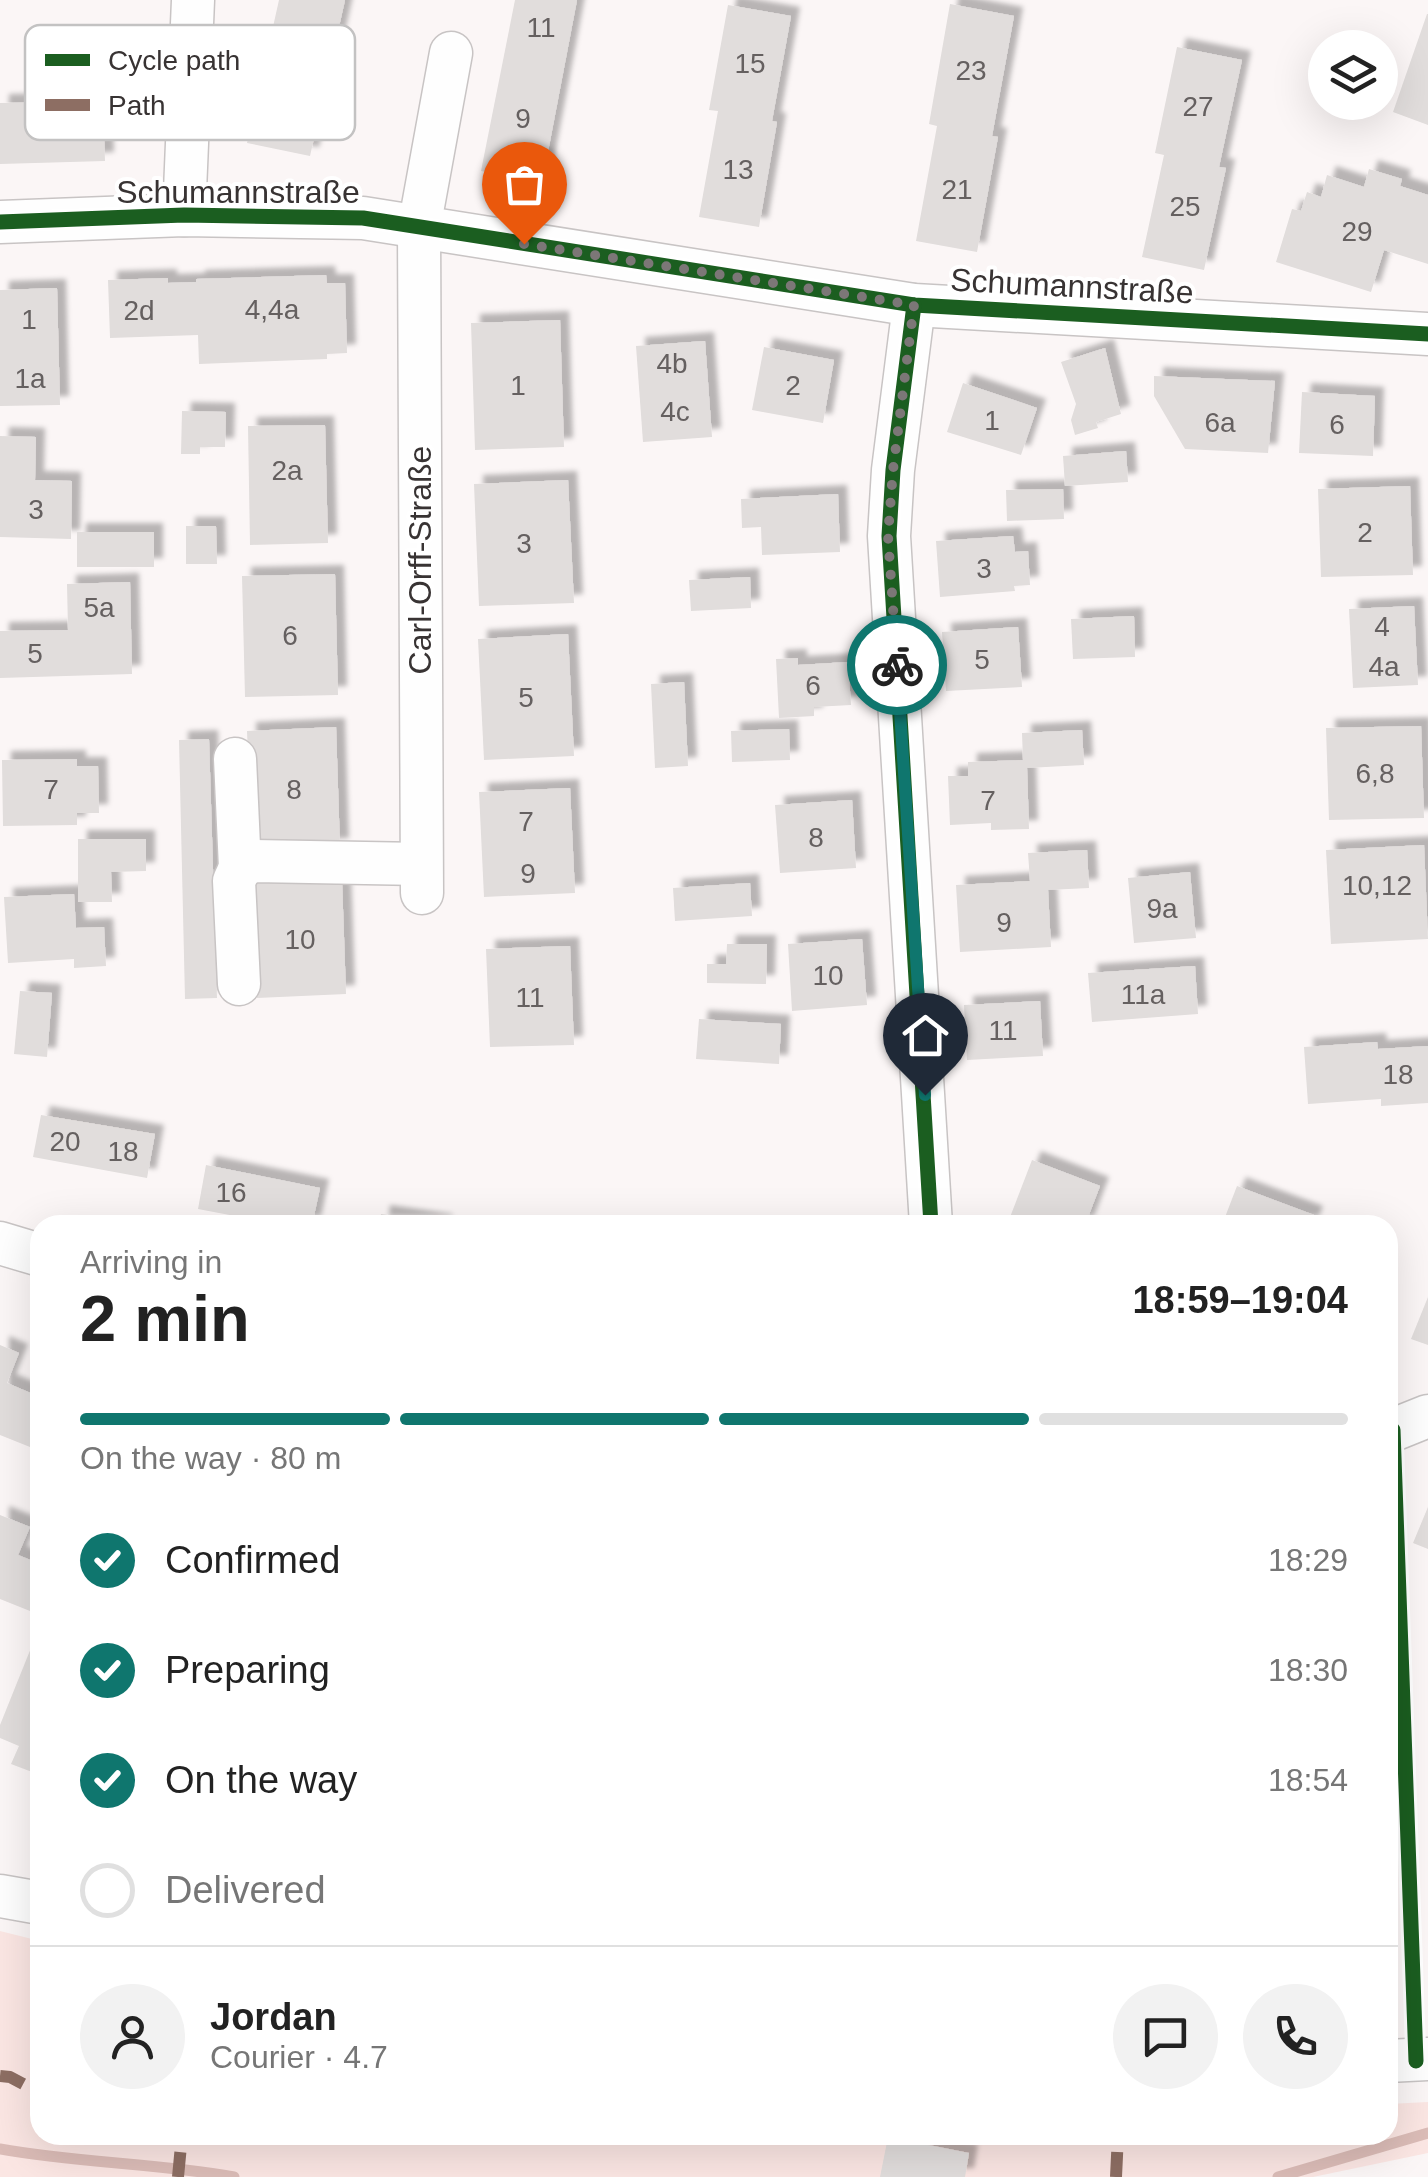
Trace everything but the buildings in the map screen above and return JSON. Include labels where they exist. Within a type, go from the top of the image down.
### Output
[{"type":"street","points":[[193,25],[194,0]]},
{"type":"street","name":"Carl-Orff-Straße","points":[[240,868],[252,861],[422,878],[419,228],[450,53]]},
{"type":"street","points":[[184,216],[188,140]]},
{"type":"street","name":"Schumannstraße","points":[[0,222],[184,216],[363,218],[914,305],[1428,334]]},
{"type":"street","points":[[914,305],[888,536],[930,1215]]},
{"type":"street","points":[[235,759],[240,868],[234,882],[239,984]]},
{"type":"street","points":[[0,1243],[30,1252]]},
{"type":"street","points":[[1398,1428],[1428,1416]]},
{"type":"street","points":[[0,1896],[30,1901]]},
{"type":"street","points":[[1398,2061],[1428,2060]]},
{"type":"shaded area","points":[[0,1931],[30,1938],[30,2145],[1398,2145],[1398,2104],[1428,2102],[1428,2153],[1313,2177],[0,2177]]},
{"type":"waterway","points":[[1398,2142],[1428,2133]]},
{"type":"waterway","points":[[1278,2177],[1387,2145]]},
{"type":"waterway","points":[[0,2149],[234,2177]]},
{"type":"marked path","points":[[0,2076],[30,2088]]},
{"type":"marked path","points":[[178,2177],[181,2145]]},
{"type":"marked path","points":[[1116,2177],[1118,2145]]},
{"type":"cycle path","points":[[0,222],[184,215],[363,218],[914,305],[1428,334]]},
{"type":"cycle path","points":[[914,305],[893,470],[889,536],[930,1215]]},
{"type":"cycle path","points":[[1398,1567],[1416,2061]]},
{"type":"way so far","points":[[524,244],[914,305],[888,536],[897,665]]},
{"type":"route","points":[[897,665],[925,1095]]}]
